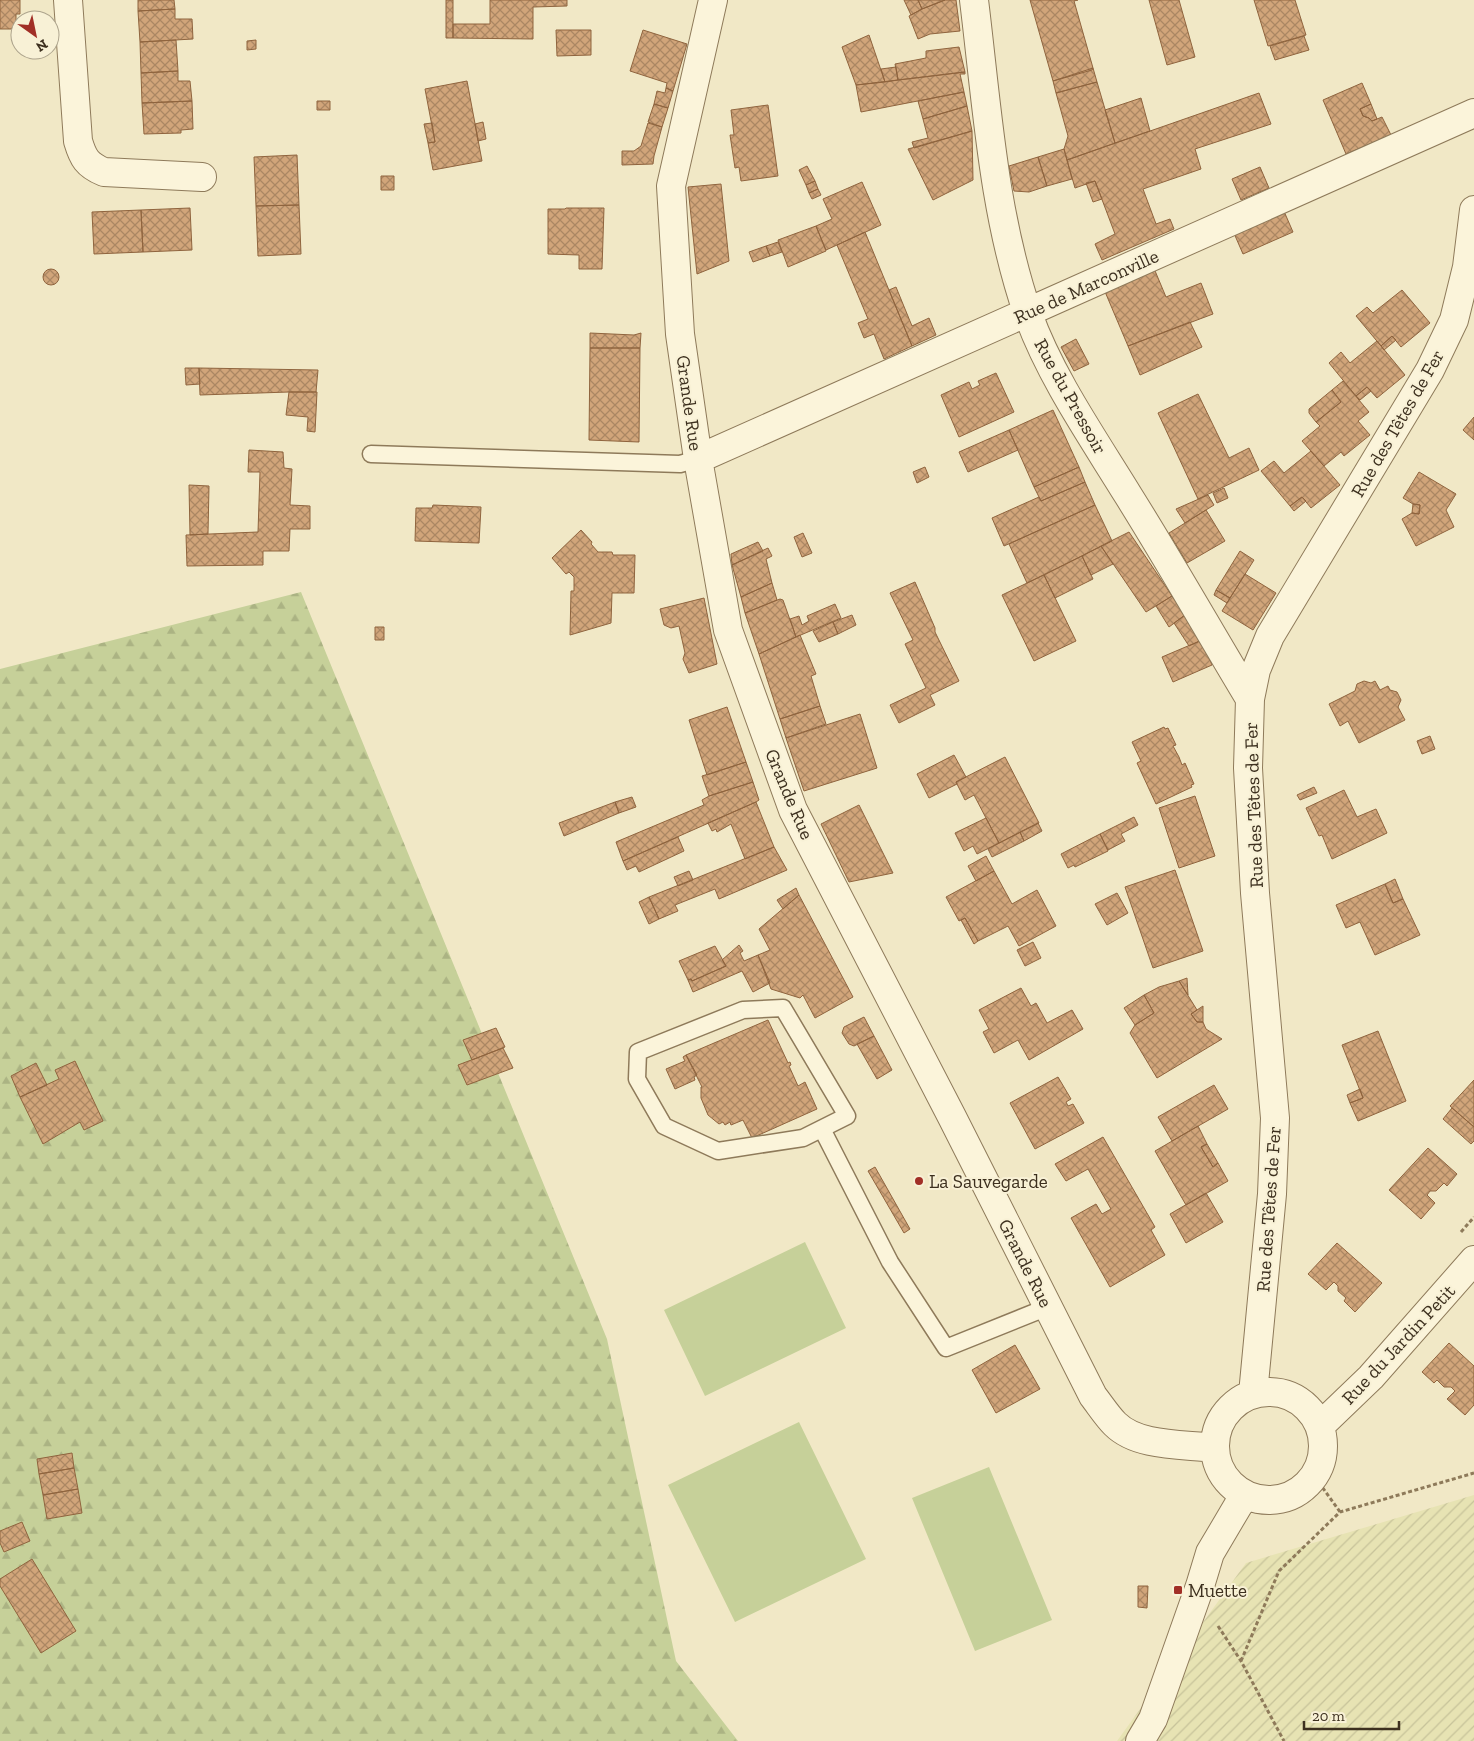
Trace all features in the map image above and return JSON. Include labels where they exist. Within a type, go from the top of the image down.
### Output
[{"type":"street","points":[[68,0],[78,141],[82,155],[91,166],[104,172],[202,176]]},
{"type":"street","name":"Grande Rue","points":[[713,0],[671,186],[680,334],[698,459],[728,630],[793,810],[1094,1396],[1114,1423],[1128,1434],[1142,1440],[1214,1448]]},
{"type":"street","name":"Rue du Pressoir","points":[[974,0],[998,199],[1009,253],[1027,312],[1035,332],[1076,411],[1175,571],[1250,699]]},
{"type":"street","name":"Rue de Marconville","points":[[698,459],[1474,113]]},
{"type":"street","name":"Rue des Têtes de Fer","points":[[1253,1394],[1272,1194],[1275,1118],[1255,893],[1249,778],[1250,699],[1256,670],[1270,636],[1412,402],[1454,320],[1463,283],[1474,210]]},
{"type":"street","points":[[1444,341],[1474,327]]},
{"type":"street","name":"Rue du Jardin Petit","points":[[1320,1426],[1371,1377],[1474,1260]]},
{"type":"street","points":[[1280,1392],[1305,1404],[1320,1426],[1324,1452],[1315,1476],[1296,1494],[1271,1501],[1246,1496],[1229,1485],[1218,1468],[1214,1448],[1224,1414],[1253,1394],[1280,1392]]},
{"type":"street","points":[[1140,1741],[1153,1719],[1210,1553],[1239,1504],[1246,1496]]},
{"type":"lane","points":[[371,454],[680,464],[698,459]]},
{"type":"lane","points":[[782,1008],[847,1116],[822,1129],[803,1138],[718,1151],[664,1126],[637,1079],[638,1052],[743,1010],[782,1008]]},
{"type":"lane","points":[[822,1129],[890,1262],[946,1348],[1048,1307]]},
{"type":"path","points":[[1284,1741],[1241,1661],[1279,1571],[1340,1512],[1474,1473]]},
{"type":"path","points":[[1315,1476],[1340,1512]]},
{"type":"shaded area","points":[[1474,1495],[1474,1741],[1117,1741],[1246,1563]]},
{"type":"green space","points":[[301,592],[607,1339],[676,1661],[738,1741],[0,1741],[0,669]]},
{"type":"green space","points":[[805,1242],[846,1328],[705,1396],[664,1310]]},
{"type":"green space","points":[[799,1422],[866,1559],[735,1622],[668,1485]]},
{"type":"green space","points":[[989,1467],[1052,1620],[975,1651],[912,1498]]},
{"type":"building","points":[[0,0],[20,0],[20,10],[10,10],[10,29],[0,29]]},
{"type":"building","points":[[138,0],[174,0],[175,9],[138,11]]},
{"type":"building","points":[[446,0],[453,0],[453,38],[446,38]]},
{"type":"building","points":[[490,0],[567,0],[567,6],[533,7],[533,39],[453,38],[453,24],[490,24]]},
{"type":"building","points":[[904,0],[918,0],[922,9],[911,15]]},
{"type":"building","points":[[918,0],[945,0],[922,9]]},
{"type":"building","points":[[945,0],[956,0],[960,31],[930,34],[918,39],[909,16]]},
{"type":"building","points":[[1030,0],[1078,0],[1074,1],[1092,70],[1053,81]]},
{"type":"building","points":[[1149,0],[1179,0],[1195,57],[1167,65]]},
{"type":"building","points":[[1254,0],[1295,0],[1306,35],[1268,46]]},
{"type":"building","points":[[175,9],[175,19],[192,19],[193,39],[140,42],[138,11]]},
{"type":"building","points":[[556,30],[591,30],[591,55],[557,56]]},
{"type":"building","points":[[643,30],[687,44],[673,91],[666,88],[667,83],[630,71]]},
{"type":"building","points":[[869,35],[885,82],[856,85],[842,47]]},
{"type":"building","points":[[1304,36],[1309,50],[1275,60],[1270,46]]},
{"type":"building","points":[[176,40],[178,71],[141,73],[140,42]]},
{"type":"building","points":[[256,40],[256,49],[247,50],[247,41]]},
{"type":"building","points":[[959,47],[965,72],[898,80],[895,64],[926,58],[926,51]]},
{"type":"building","points":[[896,67],[898,80],[885,82],[881,69]]},
{"type":"building","points":[[1093,68],[1097,82],[1056,93],[1053,81]]},
{"type":"building","points":[[178,71],[178,81],[190,81],[192,101],[142,103],[141,73]]},
{"type":"building","points":[[965,72],[965,74],[960,74],[964,92],[861,112],[856,85]]},
{"type":"building","points":[[467,81],[482,161],[433,170],[428,143],[435,142],[425,89]]},
{"type":"building","points":[[1097,82],[1115,143],[1067,160],[1064,149],[1068,136],[1056,93]]},
{"type":"building","points":[[1362,83],[1371,104],[1360,109],[1363,116],[1372,121],[1382,117],[1391,135],[1346,154],[1323,100]]},
{"type":"building","points":[[666,88],[673,91],[668,108],[654,104],[657,91],[665,93]]},
{"type":"building","points":[[964,92],[967,106],[923,119],[918,101]]},
{"type":"building","points":[[1259,93],[1271,124],[1195,149],[1201,169],[1143,189],[1156,224],[1170,219],[1174,229],[1102,260],[1095,244],[1115,234],[1095,181],[1075,188],[1067,160]]},
{"type":"building","points":[[1141,98],[1150,131],[1115,143],[1105,110]]},
{"type":"building","points":[[192,101],[193,129],[181,130],[181,133],[144,134],[142,103]]},
{"type":"building","points":[[317,101],[330,101],[330,110],[317,110]]},
{"type":"building","points":[[654,104],[668,108],[662,127],[648,122]]},
{"type":"building","points":[[1371,104],[1377,119],[1372,121],[1363,116],[1360,109]]},
{"type":"building","points":[[768,105],[778,176],[741,181],[739,167],[735,168],[730,135],[734,135],[731,110]]},
{"type":"building","points":[[967,106],[972,131],[914,148],[912,142],[928,138],[923,119]]},
{"type":"building","points":[[483,122],[486,139],[478,141],[475,124]]},
{"type":"building","points":[[432,123],[435,142],[428,143],[424,124]]},
{"type":"building","points":[[648,123],[662,127],[653,164],[622,165],[622,151],[634,151],[641,146]]},
{"type":"building","points":[[972,131],[973,180],[933,200],[908,149]]},
{"type":"building","points":[[1064,149],[1072,179],[1047,186],[1038,157]]},
{"type":"building","points":[[297,155],[299,205],[256,206],[254,157]]},
{"type":"building","points":[[1038,157],[1047,186],[1029,192],[1014,191],[1009,166]]},
{"type":"building","points":[[807,166],[815,181],[806,185],[799,170]]},
{"type":"building","points":[[1260,167],[1269,188],[1241,200],[1232,179]]},
{"type":"building","points":[[381,176],[394,176],[394,190],[381,190]]},
{"type":"building","points":[[815,181],[818,189],[809,193],[806,185]]},
{"type":"building","points":[[1095,181],[1102,199],[1093,202],[1086,183]]},
{"type":"building","points":[[862,182],[881,225],[826,250],[816,226],[832,219],[823,199]]},
{"type":"building","points":[[721,184],[729,261],[697,274],[688,187]]},
{"type":"building","points":[[818,189],[821,195],[812,199],[809,193]]},
{"type":"building","points":[[299,205],[301,254],[258,256],[256,206]]},
{"type":"building","points":[[190,208],[192,250],[143,252],[141,210]]},
{"type":"building","points":[[604,208],[602,269],[579,269],[579,255],[548,254],[548,209]]},
{"type":"building","points":[[1283,209],[1293,232],[1243,254],[1233,231]]},
{"type":"building","points":[[141,210],[143,252],[94,254],[92,212]]},
{"type":"building","points":[[816,226],[826,251],[788,267],[778,240]]},
{"type":"building","points":[[865,232],[912,346],[884,359],[874,334],[864,338],[858,323],[868,319],[837,245]]},
{"type":"building","points":[[778,242],[782,252],[770,256],[766,246]]},
{"type":"building","points":[[766,246],[770,256],[753,262],[749,252]]},
{"type":"building","points":[[1153,266],[1166,297],[1201,283],[1213,314],[1128,346],[1103,287]]},
{"type":"building","points":[[48,269],[54,269],[59,274],[57,283],[48,285],[43,280],[43,274]]},
{"type":"building","points":[[896,287],[912,326],[929,318],[936,335],[912,346],[889,290]]},
{"type":"building","points":[[1402,290],[1430,323],[1401,347],[1392,336],[1381,346],[1356,316],[1367,307],[1373,313]]},
{"type":"building","points":[[1190,322],[1202,347],[1140,375],[1128,346]]},
{"type":"building","points":[[590,333],[634,335],[641,333],[640,348],[590,348]]},
{"type":"building","points":[[1392,336],[1396,340],[1384,350],[1381,346]]},
{"type":"building","points":[[1076,339],[1089,364],[1074,371],[1061,347]]},
{"type":"building","points":[[1377,341],[1405,375],[1377,398],[1367,387],[1356,396],[1329,363],[1341,352],[1350,363]]},
{"type":"building","points":[[590,348],[640,348],[639,442],[589,440]]},
{"type":"building","points":[[185,368],[199,368],[200,384],[186,385]]},
{"type":"building","points":[[199,368],[318,370],[316,392],[200,395]]},
{"type":"building","points":[[996,373],[1014,412],[959,437],[941,395],[969,382],[972,389],[980,385],[978,381]]},
{"type":"building","points":[[1343,381],[1369,412],[1358,421],[1370,435],[1344,456],[1341,452],[1324,466],[1302,441],[1320,426],[1316,422],[1341,402],[1332,390]]},
{"type":"building","points":[[1367,387],[1371,391],[1360,400],[1356,396]]},
{"type":"building","points":[[1332,390],[1341,402],[1316,422],[1309,413],[1309,409]]},
{"type":"building","points":[[289,392],[317,392],[315,432],[307,431],[308,417],[286,415]]},
{"type":"building","points":[[1198,394],[1229,458],[1249,448],[1259,470],[1198,499],[1158,413]]},
{"type":"building","points":[[1053,410],[1079,467],[1034,487],[1009,430]]},
{"type":"building","points":[[1474,417],[1474,440],[1463,430]]},
{"type":"building","points":[[1009,430],[1018,450],[968,472],[959,452]]},
{"type":"building","points":[[249,450],[283,452],[284,468],[292,469],[290,505],[310,506],[310,529],[290,529],[289,551],[263,551],[263,565],[187,566],[186,535],[258,532],[260,472],[248,472]]},
{"type":"building","points":[[1311,451],[1340,485],[1311,508],[1302,497],[1290,506],[1261,471],[1274,461],[1284,473]]},
{"type":"building","points":[[925,467],[929,477],[917,483],[913,472]]},
{"type":"building","points":[[1079,467],[1085,482],[1041,501],[1034,487]]},
{"type":"building","points":[[1419,472],[1456,494],[1446,510],[1454,527],[1416,546],[1402,519],[1412,513],[1419,514],[1420,505],[1413,504],[1403,498]]},
{"type":"building","points":[[1085,482],[1095,505],[1004,546],[992,518],[1039,497],[1041,501]]},
{"type":"building","points":[[189,485],[209,486],[208,534],[190,535]]},
{"type":"building","points":[[1224,488],[1228,498],[1217,503],[1213,493]]},
{"type":"building","points":[[1208,495],[1214,505],[1185,523],[1176,509]]},
{"type":"building","points":[[1302,497],[1306,501],[1294,511],[1290,506]]},
{"type":"building","points":[[1413,504],[1420,505],[1419,514],[1412,513]]},
{"type":"building","points":[[433,505],[481,507],[479,543],[415,541],[416,508],[432,508]]},
{"type":"building","points":[[1095,505],[1112,541],[1027,583],[1009,544]]},
{"type":"building","points":[[1206,510],[1225,541],[1187,563],[1169,533]]},
{"type":"building","points":[[581,530],[598,552],[612,552],[613,555],[635,555],[634,593],[612,593],[611,623],[570,635],[571,591],[574,591],[574,577],[569,572],[566,574],[552,558]]},
{"type":"building","points":[[1129,532],[1172,596],[1146,612],[1101,546]]},
{"type":"building","points":[[803,533],[812,553],[802,557],[794,537]]},
{"type":"building","points":[[758,542],[763,551],[732,565],[731,554]]},
{"type":"building","points":[[1101,546],[1113,564],[1091,575],[1082,556]]},
{"type":"building","points":[[768,548],[772,556],[766,559],[772,583],[741,597],[732,565]]},
{"type":"building","points":[[1240,551],[1254,560],[1230,598],[1216,590]]},
{"type":"building","points":[[1082,556],[1093,579],[1055,598],[1044,575]]},
{"type":"building","points":[[1245,574],[1276,593],[1253,630],[1222,611]]},
{"type":"building","points":[[1044,575],[1076,641],[1034,661],[1002,595]]},
{"type":"building","points":[[915,582],[935,632],[959,681],[930,695],[935,705],[899,723],[890,705],[926,688],[905,644],[913,640],[890,593]]},
{"type":"building","points":[[772,583],[777,600],[745,613],[741,597]]},
{"type":"building","points":[[1216,590],[1230,598],[1227,603],[1214,595]]},
{"type":"building","points":[[1172,596],[1185,615],[1169,627],[1156,606]]},
{"type":"building","points":[[704,598],[717,664],[689,673],[683,659],[685,653],[679,626],[671,628],[664,625],[660,609]]},
{"type":"building","points":[[780,599],[783,600],[796,637],[759,654],[745,613]]},
{"type":"building","points":[[835,604],[841,618],[796,637],[790,619],[799,616],[802,625],[809,621],[807,616]]},
{"type":"building","points":[[852,615],[856,625],[838,634],[833,622]]},
{"type":"building","points":[[1185,615],[1202,640],[1189,646],[1174,623]]},
{"type":"building","points":[[833,622],[838,634],[819,642],[813,631]]},
{"type":"building","points":[[375,627],[384,627],[384,640],[375,640]]},
{"type":"building","points":[[800,635],[816,674],[811,676],[820,706],[780,719],[759,654]]},
{"type":"building","points":[[1202,640],[1212,665],[1173,682],[1162,657]]},
{"type":"building","points":[[1364,681],[1371,683],[1375,681],[1380,690],[1388,686],[1390,690],[1397,692],[1401,700],[1398,707],[1405,720],[1359,743],[1348,721],[1340,726],[1329,704],[1355,691],[1357,684]]},
{"type":"building","points":[[820,706],[826,724],[786,738],[780,719]]},
{"type":"building","points":[[727,707],[746,762],[707,775],[689,720]]},
{"type":"building","points":[[860,714],[877,768],[804,791],[786,738]]},
{"type":"building","points":[[1164,727],[1165,729],[1168,728],[1176,745],[1173,746],[1182,765],[1185,763],[1194,784],[1191,785],[1192,787],[1156,804],[1137,763],[1141,761],[1132,742]]},
{"type":"building","points":[[1430,736],[1435,749],[1422,754],[1417,741]]},
{"type":"building","points":[[954,755],[966,777],[956,782],[957,784],[929,798],[917,774]]},
{"type":"building","points":[[1005,757],[1039,823],[999,843],[974,795],[965,800],[956,782]]},
{"type":"building","points":[[746,762],[753,782],[709,796],[702,776]]},
{"type":"building","points":[[753,782],[759,800],[756,802],[623,861],[616,842],[704,805],[702,800],[709,796]]},
{"type":"building","points":[[1314,787],[1317,793],[1300,800],[1297,795]]},
{"type":"building","points":[[1344,790],[1357,817],[1376,809],[1387,833],[1332,859],[1322,835],[1319,836],[1306,808]]},
{"type":"building","points":[[1195,796],[1215,856],[1179,868],[1159,808]]},
{"type":"building","points":[[632,797],[636,807],[619,813],[615,802]]},
{"type":"building","points":[[615,802],[619,813],[564,836],[559,823]]},
{"type":"building","points":[[756,802],[774,847],[745,859],[731,824],[717,832],[716,829],[712,831],[708,823]]},
{"type":"building","points":[[859,805],[893,873],[849,882],[821,824]]},
{"type":"building","points":[[1134,817],[1138,825],[1121,834],[1125,841],[1108,850],[1100,834]]},
{"type":"building","points":[[986,818],[999,843],[977,854],[973,846],[964,851],[955,833]]},
{"type":"building","points":[[1038,823],[1042,831],[1024,841],[1020,832]]},
{"type":"building","points":[[1020,832],[1024,841],[992,857],[988,849]]},
{"type":"building","points":[[1100,834],[1108,851],[1075,867],[1074,865],[1068,868],[1061,854]]},
{"type":"building","points":[[678,837],[684,851],[639,872],[636,866],[627,870],[623,861]]},
{"type":"building","points":[[774,847],[787,870],[719,899],[715,889],[675,905],[678,911],[659,919],[649,897]]},
{"type":"building","points":[[986,856],[994,871],[976,881],[968,866]]},
{"type":"building","points":[[1175,870],[1203,951],[1153,968],[1125,887]]},
{"type":"building","points":[[689,871],[693,880],[678,886],[674,877]]},
{"type":"building","points":[[994,871],[1012,904],[1037,890],[1056,926],[1019,946],[1008,926],[978,941],[965,918],[959,921],[946,897]]},
{"type":"building","points":[[1395,879],[1403,899],[1393,903],[1385,884]]},
{"type":"building","points":[[1385,884],[1393,903],[1403,899],[1420,935],[1375,955],[1360,922],[1346,928],[1336,905]]},
{"type":"building","points":[[796,888],[799,895],[783,909],[777,900]]},
{"type":"building","points":[[1117,893],[1128,913],[1107,925],[1095,904]]},
{"type":"building","points":[[799,895],[853,997],[815,1018],[803,995],[800,998],[771,989],[758,955],[770,950],[759,929]]},
{"type":"building","points":[[649,897],[659,919],[649,924],[639,902]]},
{"type":"building","points":[[965,918],[978,941],[974,944],[961,920]]},
{"type":"building","points":[[1033,942],[1041,958],[1025,966],[1017,950]]},
{"type":"building","points":[[739,945],[743,951],[740,953],[744,961],[758,955],[770,983],[753,992],[742,971],[693,992],[688,980],[691,979],[692,981],[726,966],[722,960]]},
{"type":"building","points":[[715,946],[726,966],[692,981],[691,979],[688,980],[679,961]]},
{"type":"building","points":[[1187,978],[1188,995],[1179,981]]},
{"type":"building","points":[[1179,981],[1197,1010],[1191,1014],[1197,1022],[1203,1022],[1206,1029],[1222,1039],[1157,1078],[1130,1033],[1135,1025],[1154,1013],[1144,995],[1159,987]]},
{"type":"building","points":[[1021,988],[1031,1006],[1036,1003],[1047,1023],[1072,1010],[1083,1029],[1029,1060],[1018,1040],[994,1053],[983,1032],[989,1029],[979,1010]]},
{"type":"building","points":[[1144,995],[1154,1013],[1135,1025],[1124,1008]]},
{"type":"building","points":[[1203,1006],[1203,1022],[1197,1022],[1191,1014]]},
{"type":"building","points":[[864,1017],[874,1036],[854,1046],[849,1044],[842,1033],[844,1027]]},
{"type":"building","points":[[768,1020],[788,1063],[790,1062],[791,1065],[789,1066],[798,1086],[805,1082],[817,1109],[752,1138],[743,1120],[731,1125],[730,1122],[725,1125],[723,1122],[719,1124],[708,1115],[701,1098],[702,1087],[686,1055]]},
{"type":"building","points":[[496,1028],[505,1047],[472,1060],[463,1040]]},
{"type":"building","points":[[1378,1031],[1406,1101],[1358,1121],[1350,1103],[1363,1098],[1342,1045]]},
{"type":"building","points":[[874,1036],[892,1070],[877,1079],[857,1044]]},
{"type":"building","points":[[503,1048],[513,1068],[467,1085],[458,1065]]},
{"type":"building","points":[[686,1055],[697,1075],[694,1077],[695,1080],[675,1089],[666,1069],[685,1061],[683,1057]]},
{"type":"building","points":[[75,1061],[103,1121],[84,1130],[80,1122],[43,1144],[20,1097],[59,1079],[55,1070]]},
{"type":"building","points":[[36,1063],[47,1085],[20,1097],[11,1076]]},
{"type":"building","points":[[1058,1077],[1071,1099],[1066,1102],[1068,1106],[1073,1104],[1084,1123],[1035,1149],[1010,1103]]},
{"type":"building","points":[[1474,1080],[1474,1127],[1450,1106]]},
{"type":"building","points":[[1214,1085],[1228,1109],[1172,1141],[1158,1117]]},
{"type":"building","points":[[1360,1089],[1363,1098],[1350,1103],[1347,1095]]},
{"type":"building","points":[[1452,1108],[1474,1127],[1474,1141],[1471,1144],[1443,1119]]},
{"type":"building","points":[[1198,1126],[1207,1144],[1201,1147],[1213,1167],[1218,1163],[1228,1181],[1186,1205],[1155,1151]]},
{"type":"building","points":[[1103,1137],[1155,1227],[1151,1230],[1165,1255],[1110,1287],[1071,1218],[1096,1204],[1102,1214],[1111,1209],[1088,1169],[1066,1181],[1055,1164]]},
{"type":"building","points":[[1207,1144],[1218,1163],[1213,1167],[1201,1147]]},
{"type":"building","points":[[1428,1148],[1457,1174],[1447,1186],[1444,1183],[1436,1191],[1430,1191],[1427,1195],[1435,1203],[1421,1219],[1389,1190]]},
{"type":"building","points":[[875,1167],[910,1229],[904,1233],[868,1171]]},
{"type":"building","points":[[1206,1193],[1223,1222],[1186,1243],[1170,1214]]},
{"type":"building","points":[[1337,1243],[1382,1283],[1355,1312],[1344,1301],[1346,1298],[1338,1291],[1338,1286],[1334,1282],[1326,1290],[1308,1274]]},
{"type":"building","points":[[1449,1343],[1474,1366],[1474,1405],[1465,1415],[1447,1399],[1455,1391],[1451,1387],[1444,1387],[1437,1380],[1434,1383],[1422,1372]]},
{"type":"building","points":[[1015,1345],[1040,1389],[996,1413],[972,1370]]},
{"type":"building","points":[[72,1453],[74,1468],[39,1474],[37,1459]]},
{"type":"building","points":[[74,1468],[78,1489],[43,1495],[39,1474]]},
{"type":"building","points":[[78,1489],[82,1513],[47,1519],[43,1495]]},
{"type":"building","points":[[22,1522],[30,1541],[4,1552],[0,1543],[0,1531]]},
{"type":"building","points":[[32,1559],[76,1631],[41,1653],[0,1586],[0,1579]]},
{"type":"building","points":[[1138,1586],[1148,1586],[1147,1608],[1138,1607]]},
{"type":"place","name":"La Sauvegarde","points":[[919,1181]]},
{"type":"place","name":"Muette","points":[[1178,1590]]}]
